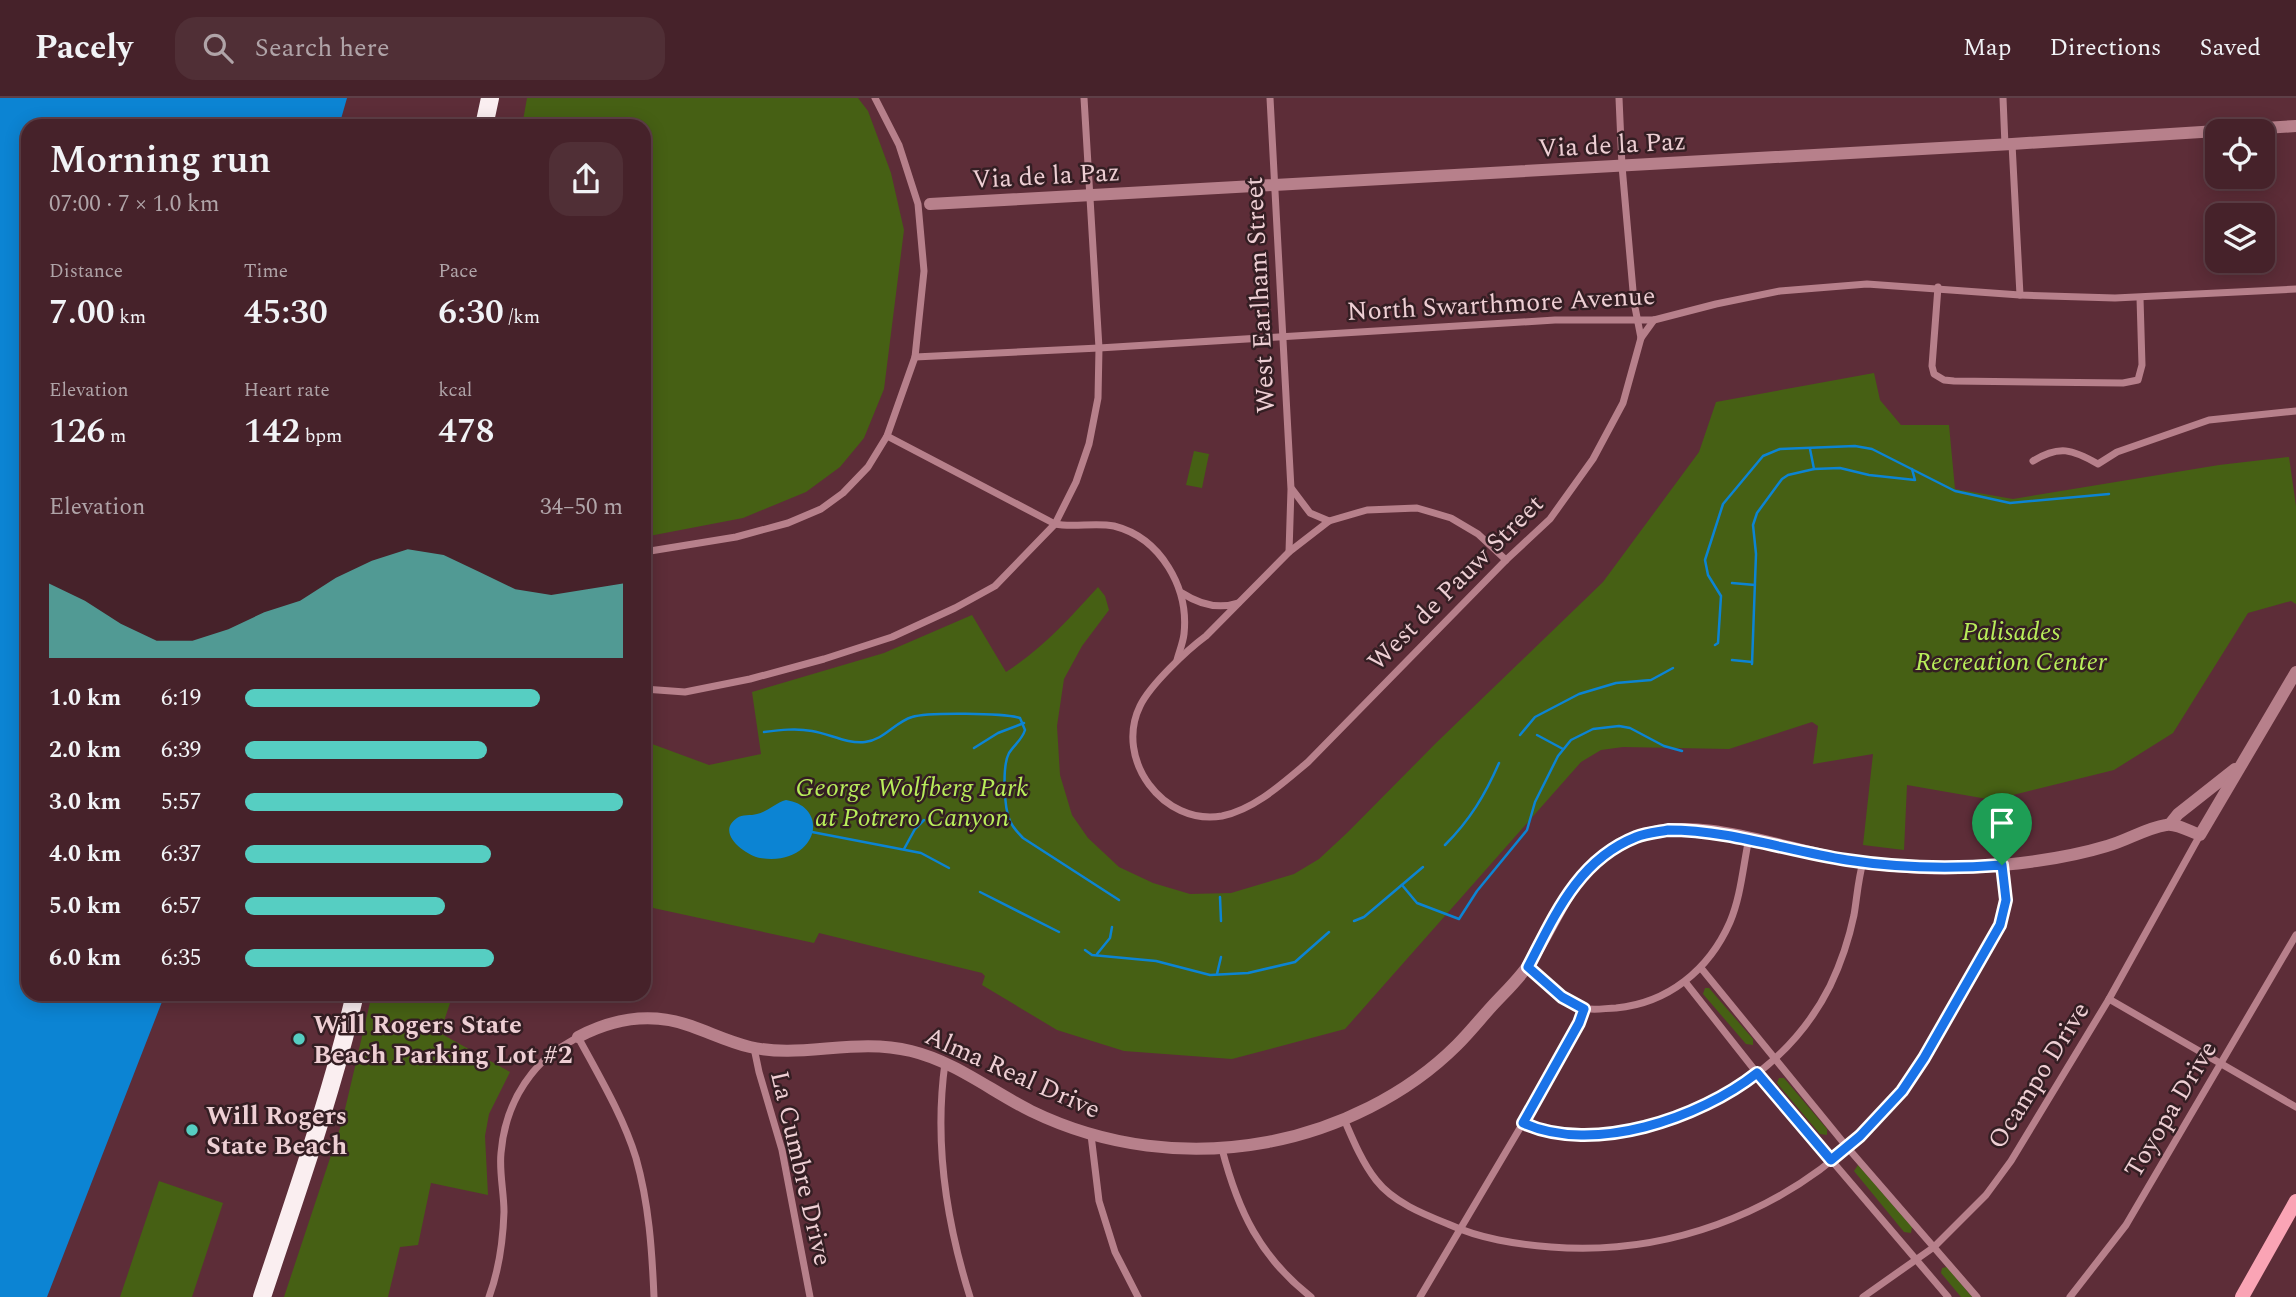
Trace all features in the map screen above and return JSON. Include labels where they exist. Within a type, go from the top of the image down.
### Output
[{"type":"highway","points":[[486,119],[490,98]]},
{"type":"highway","points":[[262,1297],[329,1093],[353,1001]]},
{"type":"main road","points":[[2242,1297],[2296,1201]]},
{"type":"street","points":[[651,551],[736,537],[788,523],[821,509],[843,493],[868,467],[887,436],[915,357],[924,271],[918,204],[899,145],[876,98]]},
{"type":"street","points":[[651,690],[685,692],[750,679],[892,637],[995,586],[1055,524],[1076,482],[1089,444],[1098,398],[1099,348],[1084,98]]},
{"type":"street","name":"West Earlham Street","points":[[1269,98],[1292,489],[1289,551]]},
{"type":"street","points":[[1619,98],[1622,166],[1636,319],[1642,338]]},
{"type":"street","points":[[2003,98],[2020,295]]},
{"type":"street","name":"Via de la Paz","points":[[930,204],[2296,126]]},
{"type":"street","name":"North Swarthmore Avenue","points":[[915,357],[1555,320],[1654,320],[1716,303],[1780,291],[1867,284],[2020,295],[2140,298],[2296,289]]},
{"type":"street","points":[[1938,287],[1932,366],[1934,374],[1944,380],[1954,381],[2123,383],[2138,380],[2142,365],[2140,298]]},
{"type":"street","name":"West de Pauw Street","points":[[1177,662],[1141,704],[1132,736],[1134,754],[1150,788],[1166,802],[1184,810],[1221,816],[1240,810],[1279,787],[1550,519],[1608,434],[1623,403],[1642,338],[1654,320]]},
{"type":"street","points":[[2033,461],[2046,453],[2062,450],[2081,455],[2098,464],[2117,452],[2209,420],[2296,411]]},
{"type":"street","points":[[887,436],[1055,524],[1115,527],[1153,547],[1166,562],[1184,595],[1184,634],[1177,662]]},
{"type":"street","points":[[1292,489],[1310,513],[1329,520]]},
{"type":"street","points":[[1177,662],[1289,551],[1329,520],[1367,510],[1417,508],[1451,518],[1478,534],[1506,561]]},
{"type":"street","points":[[1184,595],[1212,606],[1222,607],[1238,603]]},
{"type":"street","points":[[2241,765],[2178,814],[2170,824],[2200,835],[2296,672]]},
{"type":"street","name":"Alma Real Drive","points":[[578,1037],[609,1023],[647,1017],[690,1026],[720,1039],[754,1048],[793,1050],[860,1044],[882,1045],[927,1055],[967,1073],[1032,1111],[1091,1135],[1138,1145],[1222,1149],[1306,1133],[1344,1119],[1378,1103],[1423,1074],[1455,1047],[1528,967],[1570,889],[1588,868],[1609,851],[1637,836],[1668,830],[1699,830],[1863,862],[1897,867],[1957,868],[2002,865],[2106,847],[2170,824]]},
{"type":"street","name":"Ocampo Drive","points":[[1863,1297],[1934,1247],[1986,1195],[2011,1161],[2109,999],[2200,835]]},
{"type":"street","points":[[1528,967],[1562,997],[1584,1009],[1650,1001],[1686,983],[1717,947],[1730,922],[1737,902],[1749,838]]},
{"type":"street","points":[[1523,1123],[1549,1132],[1583,1134],[1659,1123],[1713,1102],[1757,1073],[1774,1059],[1812,1017],[1830,986],[1850,935],[1858,878],[1863,862]]},
{"type":"street","points":[[1344,1119],[1360,1154],[1377,1181],[1392,1195],[1419,1212],[1490,1240],[1571,1249],[1624,1247],[1706,1230],[1763,1206],[1791,1190],[1860,1136],[1902,1091],[1924,1058],[2000,925],[2006,900],[2002,865]]},
{"type":"street","name":"Toyopa Drive","points":[[2070,1297],[2126,1225],[2296,935]]},
{"type":"street","points":[[1701,968],[1847,1147],[1977,1297]]},
{"type":"street","points":[[1686,983],[1757,1073],[1948,1297]]},
{"type":"street","points":[[2109,999],[2296,1107]]},
{"type":"street","points":[[1420,1297],[1523,1123],[1579,1023],[1584,1009]]},
{"type":"street","points":[[489,1297],[495,1282],[502,1243],[504,1212],[501,1154],[513,1102],[525,1081],[545,1059],[578,1037],[621,1119],[635,1157],[650,1234],[653,1297]]},
{"type":"street","name":"La Cumbre Drive","points":[[754,1048],[782,1150],[810,1297]]},
{"type":"street","points":[[945,1063],[942,1083],[942,1171],[958,1258],[970,1297]]},
{"type":"street","points":[[1091,1135],[1098,1201],[1115,1252],[1138,1297]]},
{"type":"street","points":[[1222,1149],[1239,1205],[1254,1235],[1274,1262],[1311,1297]]},
{"type":"green space","points":[[527,98],[858,98],[868,111],[891,173],[904,230],[884,389],[864,438],[840,467],[806,492],[743,518],[651,536],[651,119],[523,119]]},
{"type":"green space","name":"George Wolfberg Park at Potrero Canyon","points":[[1874,373],[1880,400],[1901,425],[1949,425],[1955,489],[2013,499],[2219,465],[2289,457],[2296,506],[2296,604],[2291,601],[2248,613],[2173,733],[2114,770],[1993,800],[1907,785],[1904,850],[1863,845],[1873,754],[1813,764],[1818,726],[1812,722],[1729,749],[1623,747],[1601,750],[1581,762],[1345,1029],[1232,1059],[1124,1051],[1057,1030],[982,985],[985,976],[982,973],[819,933],[814,943],[651,908],[651,744],[709,765],[761,754],[752,692],[884,653],[972,615],[1006,672],[1066,622],[1098,587],[1105,596],[1109,610],[1082,646],[1064,679],[1057,726],[1060,775],[1072,815],[1088,838],[1119,867],[1153,883],[1190,894],[1231,893],[1294,874],[1319,859],[1348,832],[1603,582],[1699,452],[1716,402]]},
{"type":"green space","points":[[1194,451],[1209,454],[1202,488],[1186,485]]},
{"type":"green space","points":[[1705,988],[1709,988],[1753,1039],[1753,1045],[1746,1044],[1703,994]]},
{"type":"green space","points":[[370,1001],[451,1001],[440,1033],[510,1072],[489,1114],[485,1136],[488,1195],[431,1183],[418,1245],[400,1247],[388,1297],[284,1297],[342,1122]]},
{"type":"green space","points":[[1779,1078],[1784,1078],[1827,1129],[1827,1135],[1820,1134],[1777,1083]]},
{"type":"green space","points":[[1858,1165],[1912,1227],[1911,1233],[1904,1232],[1854,1171]]},
{"type":"green space","points":[[159,1181],[223,1203],[192,1297],[120,1297]]},
{"type":"green space","points":[[1947,1267],[1972,1297],[1961,1297],[1941,1273],[1942,1268]]},
{"type":"water","points":[[0,98],[347,98],[341,119],[21,119],[21,1001],[162,1001],[47,1297],[0,1297]]},
{"type":"water","points":[[786,800],[800,805],[809,813],[813,824],[812,835],[805,845],[795,854],[779,858],[760,858],[740,848],[731,836],[731,824],[741,816],[761,813]]},
{"type":"waterway","points":[[1715,645],[1718,643],[1721,596],[1708,575],[1705,560],[1723,504],[1763,456],[1780,449],[1855,446],[1872,449],[1955,491],[2010,503],[2109,494]]},
{"type":"waterway","points":[[1810,449],[1814,469]]},
{"type":"waterway","points":[[1752,664],[1756,554],[1753,525],[1757,513],[1782,479],[1814,469],[1840,468],[1869,475],[1915,480],[1912,469]]},
{"type":"waterway","points":[[1732,583],[1755,585]]},
{"type":"waterway","points":[[1732,660],[1752,662]]},
{"type":"waterway","points":[[1520,735],[1535,717],[1579,694],[1616,683],[1651,680],[1673,668]]},
{"type":"waterway","points":[[764,732],[806,730],[852,742],[865,742],[878,738],[906,719],[920,715],[983,714],[1020,718],[1025,730],[1009,753],[1005,767],[1005,797],[1011,824],[1023,838],[1119,900]]},
{"type":"waterway","points":[[974,748],[998,733],[1024,723]]},
{"type":"waterway","points":[[1402,885],[1417,903],[1459,919],[1477,891],[1527,830],[1535,802],[1558,756],[1571,740],[1593,729],[1619,726],[1630,728],[1664,746],[1682,751]]},
{"type":"waterway","points":[[1537,735],[1563,749]]},
{"type":"waterway","points":[[1445,845],[1476,807],[1499,763]]},
{"type":"waterway","points":[[904,849],[915,829],[924,820]]},
{"type":"waterway","points":[[812,832],[921,853],[949,868]]},
{"type":"waterway","points":[[1354,921],[1364,917],[1423,867]]},
{"type":"waterway","points":[[980,892],[1059,932]]},
{"type":"waterway","points":[[1220,897],[1221,921]]},
{"type":"waterway","points":[[1097,954],[1110,938],[1112,927]]},
{"type":"waterway","points":[[1085,950],[1092,955],[1156,961],[1210,975],[1248,973],[1295,962],[1329,932]]},
{"type":"waterway","points":[[1217,974],[1221,957]]},
{"type":"place","name":"Will Rogers State Beach Parking Lot #2","points":[[299,1039]]},
{"type":"place","name":"Will Rogers State Beach","points":[[192,1130]]},
{"type":"route","points":[[1668,830],[1699,830],[1847,860],[1897,867],[1957,868],[2002,865],[2006,900],[2004,916],[1924,1058],[1902,1091],[1860,1136],[1831,1160],[1757,1073],[1713,1102],[1659,1123],[1583,1134],[1538,1130],[1523,1123],[1579,1023],[1584,1009],[1562,997],[1528,967],[1570,889],[1588,868],[1609,851],[1637,836],[1668,830]]},
{"type":"park label","name":"Palisades Recreation Center","points":[[2011,646]]}]
